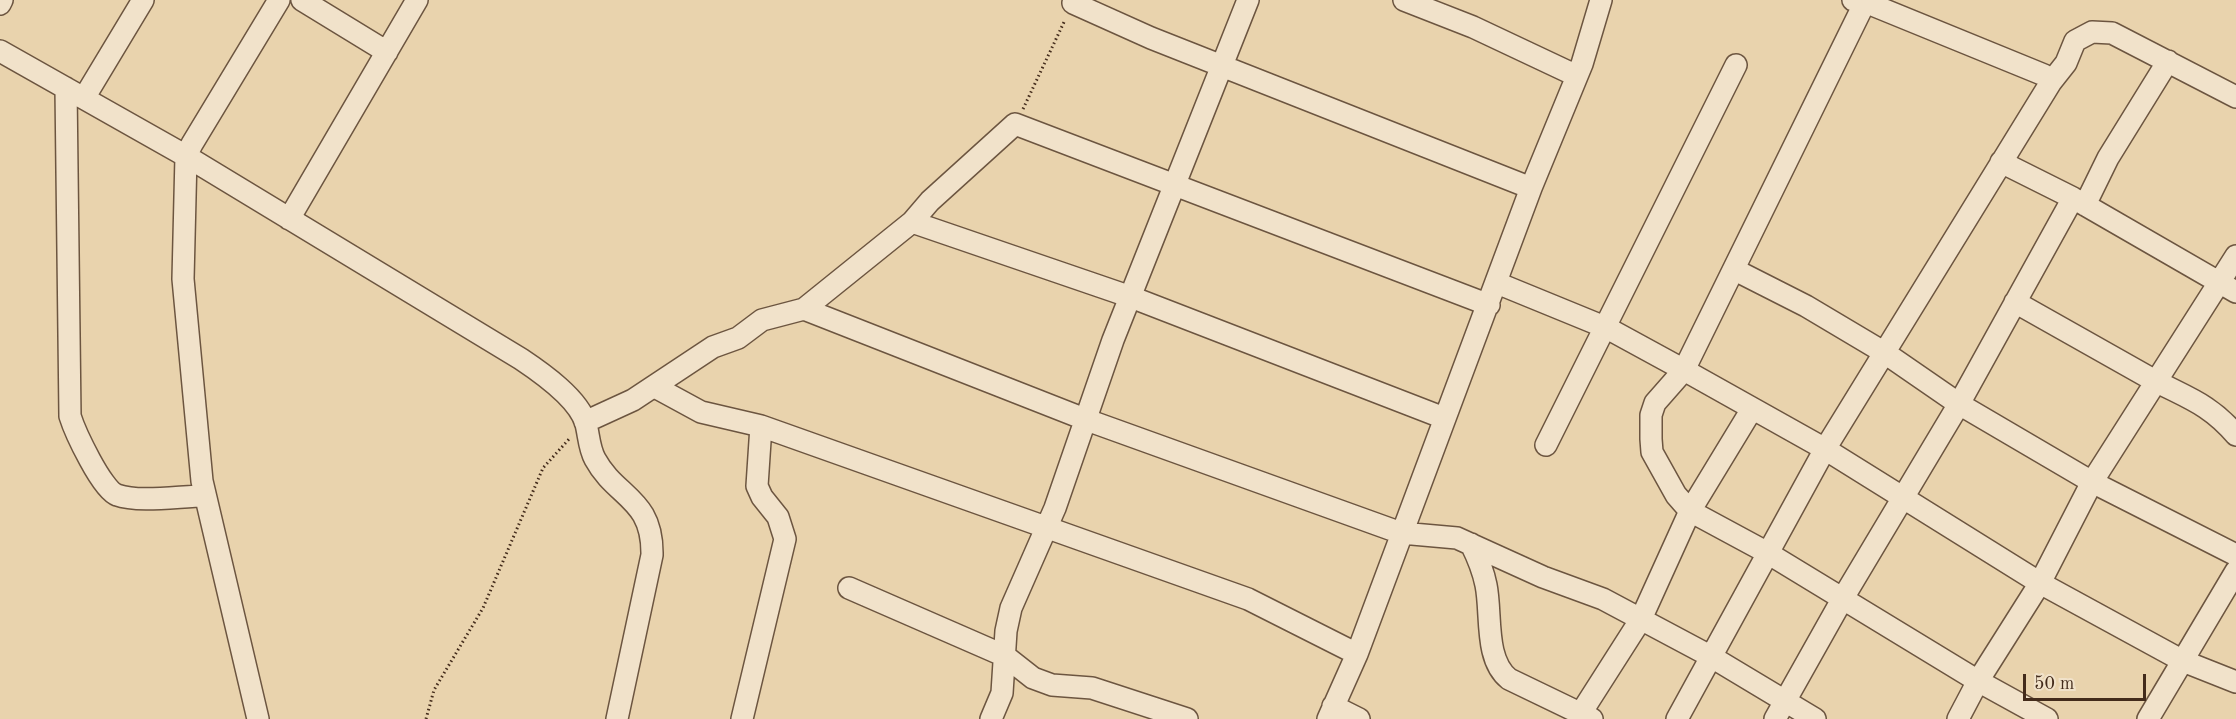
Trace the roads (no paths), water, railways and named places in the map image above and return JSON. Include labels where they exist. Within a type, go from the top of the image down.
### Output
[{"type":"street","points":[[143,0],[75,93],[70,416],[75,432],[105,485],[114,495],[128,497],[206,496]]},
{"type":"street","points":[[258,719],[206,496],[183,279],[186,156],[279,0]]},
{"type":"street","points":[[302,0],[387,52]]},
{"type":"street","points":[[289,219],[417,0]]},
{"type":"street","points":[[991,719],[1002,693],[1011,608],[1046,526],[1087,420],[1113,340],[1248,0]]},
{"type":"street","points":[[1404,0],[1473,27],[1577,76]]},
{"type":"street","points":[[1359,719],[1330,713],[1357,654],[1531,188],[1577,76],[1601,0]]},
{"type":"street","points":[[1074,1],[1151,39],[1224,65],[1531,188]]},
{"type":"street","points":[[2047,719],[1978,681],[1766,552],[1690,511],[1676,495],[1652,453],[1651,415],[1655,403],[1684,370],[1735,270],[1859,1],[2044,75],[2051,82]]},
{"type":"street","points":[[1677,719],[1766,552],[1825,449],[2001,162],[2051,82],[2066,63],[2075,41],[2092,32],[2112,33],[2236,97]]},
{"type":"street","points":[[0,51],[186,156],[548,376],[566,393],[585,422],[587,438],[595,459],[639,509],[650,529],[652,544],[617,719]]},
{"type":"street","points":[[1780,710],[1843,598],[1959,404],[2015,302],[2168,61]]},
{"type":"street","points":[[1546,445],[1607,328],[1736,65]]},
{"type":"street","points":[[585,422],[633,400],[713,347],[738,338],[762,320],[804,309],[912,222],[930,201],[1015,124],[1489,305]]},
{"type":"street","points":[[2001,162],[2079,202],[2228,288]]},
{"type":"street","points":[[912,222],[1131,297],[1444,418]]},
{"type":"street","points":[[1958,719],[1978,681],[2040,583],[2092,482],[2156,381],[2228,288],[2236,256]]},
{"type":"street","points":[[1735,270],[1806,306],[1885,353],[1959,404],[2092,482],[2236,555]]},
{"type":"street","points":[[1497,283],[1607,328],[1825,449],[1903,497],[1923,513],[2040,583],[2183,661],[2236,682]]},
{"type":"street","points":[[2015,302],[2214,411],[2236,435]]},
{"type":"street","points":[[804,309],[1087,420],[1401,533],[1440,535],[1471,544],[1543,577],[1603,599],[1710,656],[1780,710],[1815,719]]},
{"type":"street","points":[[655,387],[701,412],[761,426],[1248,599],[1357,654]]},
{"type":"street","points":[[1471,544],[1481,565],[1486,586],[1495,659],[1499,671],[1509,679],[1587,716],[1641,620],[1690,511],[1752,409]]},
{"type":"street","points":[[742,719],[785,539],[778,517],[762,497],[758,486],[761,426]]},
{"type":"street","points":[[2148,719],[2236,571]]},
{"type":"street","points":[[849,588],[1005,656],[1033,678],[1052,685],[1092,688],[1187,719]]}]
